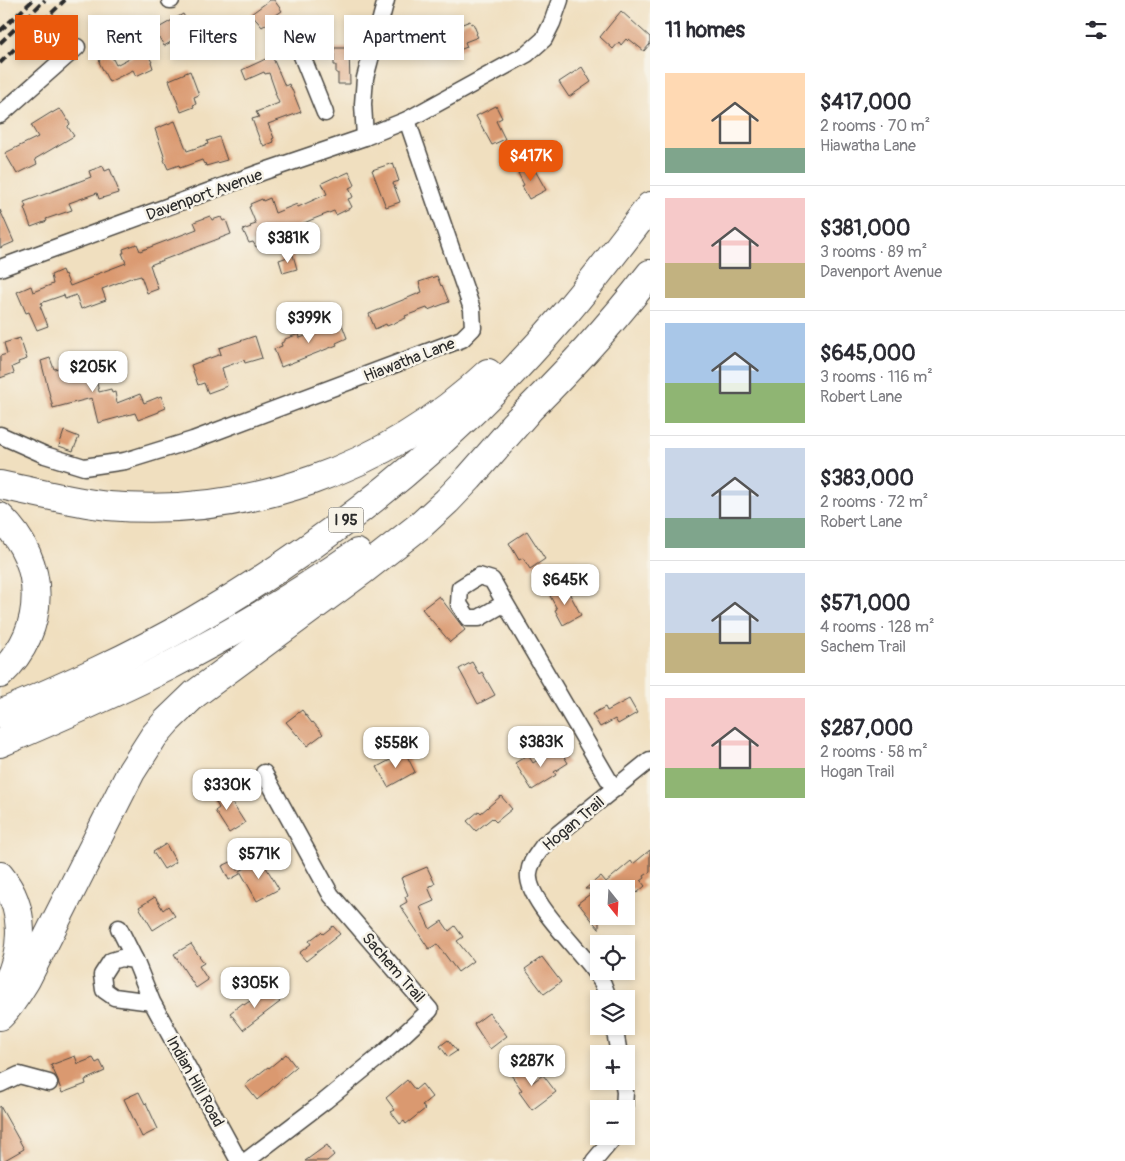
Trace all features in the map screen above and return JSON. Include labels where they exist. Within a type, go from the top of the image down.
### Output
[{"type":"highway","name":"I 95","points":[[0,714],[104,668],[191,622],[274,572],[392,485],[499,387],[564,316],[650,206]]},
{"type":"highway","points":[[0,484],[45,496],[87,503],[129,507],[171,507],[213,504],[251,497],[289,488],[326,475],[363,460],[393,444],[455,402],[502,360],[560,299],[625,240]]},
{"type":"highway","name":"I 95","points":[[0,743],[80,709],[211,644],[296,593],[377,539],[454,478],[527,412],[594,341],[650,274]]},
{"type":"highway","points":[[0,1016],[26,980],[131,772],[154,736],[167,721],[181,706],[203,688],[422,524],[469,478],[527,412]]},
{"type":"highway","points":[[0,517],[14,532],[27,554],[36,590],[34,614],[26,638],[14,658],[0,674]]},
{"type":"highway","points":[[0,876],[8,888],[16,907],[21,931],[17,960],[12,975],[0,994]]},
{"type":"street","points":[[365,137],[363,104],[365,78],[386,0]]},
{"type":"street","points":[[407,120],[527,54],[544,38],[552,23],[560,0]]},
{"type":"street","points":[[0,115],[62,60]]},
{"type":"street","points":[[304,60],[325,113]]},
{"type":"street","name":"Davenport Avenue","points":[[0,268],[365,137],[407,120]]},
{"type":"street","name":"Hiawatha Lane","points":[[0,435],[45,455],[84,467],[125,462],[193,440],[462,339],[474,328],[472,309],[407,120]]},
{"type":"street","points":[[505,603],[614,789]]},
{"type":"street","name":"Hogan Trail","points":[[605,990],[593,969],[533,894],[528,875],[532,860],[543,846],[650,760]]},
{"type":"street","name":"Sachem Trail","points":[[246,1161],[326,1101],[386,1052],[430,1010],[331,895],[264,774]]},
{"type":"street","name":"Indian Hill Road","points":[[119,928],[135,960],[152,1002],[239,1161]]},
{"type":"street","points":[[135,960],[121,958],[110,961],[102,975],[104,990],[114,997],[152,1002]]},
{"type":"street","points":[[0,1084],[19,1075],[49,1083]]},
{"type":"street","points":[[594,1161],[607,1145]]},
{"type":"building","points":[[270,0],[274,0],[282,11],[276,15],[265,15],[265,25],[262,27],[255,19],[255,15],[251,14]]},
{"type":"building","points":[[621,11],[650,37],[650,44],[644,51],[629,39],[628,41],[626,39],[621,45],[619,42],[613,49],[600,37]]},
{"type":"building","points":[[170,21],[170,43],[164,46],[160,39],[160,27]]},
{"type":"building","points":[[470,21],[471,24],[473,23],[478,37],[465,42],[467,47],[464,48],[464,23]]},
{"type":"building","points":[[334,48],[344,48],[344,60],[349,60],[350,84],[338,84],[338,73],[336,73]]},
{"type":"building","points":[[265,59],[274,60],[285,86],[289,84],[291,87],[301,112],[268,124],[274,142],[264,146],[261,143],[252,119],[259,117],[256,112],[279,103],[269,73],[265,74],[264,72],[246,80],[242,70]]},
{"type":"building","points":[[100,60],[114,60],[116,65],[126,60],[151,60],[153,68],[136,76],[133,70],[109,82]]},
{"type":"building","points":[[582,67],[591,82],[569,97],[559,82]]},
{"type":"building","points":[[190,71],[199,95],[194,97],[196,104],[193,105],[194,107],[181,112],[169,80]]},
{"type":"building","points":[[496,106],[502,118],[496,121],[505,139],[492,145],[476,116]]},
{"type":"building","points":[[59,109],[70,124],[68,127],[74,136],[35,159],[37,164],[17,174],[5,153],[38,137],[31,125]]},
{"type":"building","points":[[175,121],[187,151],[208,144],[207,141],[219,137],[227,160],[206,166],[202,160],[180,168],[179,165],[168,169],[155,129]]},
{"type":"building","points":[[393,163],[399,181],[393,183],[400,202],[386,207],[372,170]]},
{"type":"building","points":[[532,165],[546,190],[529,199],[518,173]]},
{"type":"building","points":[[103,166],[105,171],[110,169],[118,193],[99,199],[97,193],[69,203],[72,210],[46,219],[47,221],[31,227],[24,208],[26,207],[24,202],[91,177],[89,171]]},
{"type":"building","points":[[349,172],[355,185],[349,188],[353,197],[348,199],[352,207],[336,215],[334,211],[311,220],[277,235],[278,238],[256,247],[253,242],[249,243],[243,230],[256,224],[249,207],[251,206],[250,204],[270,198],[275,213],[297,204],[298,207],[327,194],[322,183]]},
{"type":"building","points":[[0,210],[14,242],[0,248]]},
{"type":"building","points":[[210,216],[212,220],[221,217],[223,221],[226,220],[231,234],[150,265],[158,289],[147,293],[141,276],[133,277],[102,289],[106,300],[81,309],[76,295],[65,299],[64,295],[41,303],[42,306],[40,306],[48,326],[37,330],[29,312],[26,313],[17,292],[31,286],[33,292],[53,284],[51,275],[62,270],[70,286],[93,277],[126,263],[122,253],[124,253],[123,249],[137,244],[140,251],[197,229],[194,222]]},
{"type":"building","points":[[293,255],[297,269],[283,273],[279,260]]},
{"type":"building","points":[[437,276],[449,302],[405,316],[406,318],[375,329],[369,314],[422,292],[419,282]]},
{"type":"building","points":[[341,322],[347,338],[336,343],[337,345],[281,367],[274,349],[282,346],[281,343],[285,339],[299,334],[300,338]]},
{"type":"building","points":[[255,336],[262,358],[245,363],[244,360],[222,368],[227,386],[208,393],[204,383],[198,385],[191,365],[221,354],[219,348]]},
{"type":"building","points":[[20,338],[27,359],[18,362],[19,364],[12,367],[14,373],[0,378],[0,356],[7,354],[4,343]]},
{"type":"building","points":[[50,358],[54,369],[86,362],[89,372],[94,371],[99,392],[111,389],[112,393],[115,392],[117,403],[140,394],[144,403],[161,396],[166,408],[138,420],[135,413],[98,423],[92,398],[53,408],[41,361]]},
{"type":"building","points":[[64,431],[79,437],[73,451],[59,446]]},
{"type":"building","points":[[527,531],[545,559],[530,569],[523,558],[519,560],[509,543]]},
{"type":"building","points":[[566,587],[581,615],[563,625],[550,596]]},
{"type":"building","points":[[439,596],[465,630],[450,642],[422,609]]},
{"type":"building","points":[[472,662],[479,674],[482,672],[495,695],[478,704],[459,669]]},
{"type":"building","points":[[629,699],[637,713],[618,724],[615,719],[600,727],[592,714],[605,707],[607,711]]},
{"type":"building","points":[[302,710],[323,734],[307,746],[286,722]]},
{"type":"building","points":[[558,747],[568,763],[554,772],[556,775],[532,790],[515,763],[528,755],[533,763]]},
{"type":"building","points":[[405,752],[415,772],[388,787],[377,767]]},
{"type":"building","points":[[225,787],[233,799],[231,801],[245,823],[229,833],[215,811],[219,808],[212,795]]},
{"type":"building","points":[[501,796],[512,809],[496,822],[492,818],[476,831],[467,821],[479,811],[481,813]]},
{"type":"building","points":[[166,844],[176,862],[164,869],[153,852]]},
{"type":"building","points":[[650,850],[650,872],[641,881],[645,886],[637,893],[635,890],[635,880],[608,880],[631,861],[633,864]]},
{"type":"building","points":[[261,859],[279,889],[257,901],[240,871]]},
{"type":"building","points":[[233,861],[240,874],[229,880],[222,866]]},
{"type":"building","points":[[427,867],[435,884],[428,887],[434,901],[420,907],[430,929],[442,921],[449,931],[455,926],[463,937],[457,941],[473,961],[458,972],[437,944],[429,949],[400,906],[407,902],[405,897],[408,895],[401,878]]},
{"type":"building","points":[[601,876],[604,880],[596,880]]},
{"type":"building","points":[[590,894],[590,918],[578,903]]},
{"type":"building","points":[[155,897],[163,910],[168,906],[175,916],[153,930],[139,907]]},
{"type":"building","points":[[333,926],[340,934],[306,961],[299,953],[311,944],[309,941]]},
{"type":"building","points":[[191,944],[204,963],[199,966],[208,980],[196,988],[174,954]]},
{"type":"building","points":[[542,957],[561,982],[544,994],[525,969]]},
{"type":"building","points":[[270,989],[280,1002],[243,1030],[230,1013],[243,1003],[244,1005],[250,1001],[252,1003]]},
{"type":"building","points":[[489,1013],[507,1036],[490,1049],[474,1024]]},
{"type":"building","points":[[448,1040],[457,1051],[448,1057],[440,1046]]},
{"type":"building","points":[[286,1054],[296,1067],[257,1100],[245,1085]]},
{"type":"building","points":[[75,1056],[78,1064],[93,1058],[96,1063],[100,1061],[105,1071],[85,1080],[86,1084],[62,1093],[51,1065]]},
{"type":"building","points":[[518,1064],[533,1082],[543,1075],[556,1092],[532,1110],[519,1092],[522,1090],[508,1071]]},
{"type":"building","points":[[407,1080],[415,1090],[422,1084],[432,1097],[422,1105],[425,1109],[406,1124],[404,1121],[400,1124],[391,1112],[395,1110],[386,1098]]},
{"type":"building","points":[[139,1092],[158,1129],[142,1137],[124,1099]]},
{"type":"building","points":[[0,1106],[24,1149],[3,1161],[0,1161]]},
{"type":"building","points":[[327,1145],[334,1155],[327,1161],[305,1161]]},
{"type":"railway","points":[[0,31],[33,0]]},
{"type":"railway","points":[[0,43],[45,0]]},
{"type":"railway","points":[[0,63],[65,0]]}]
